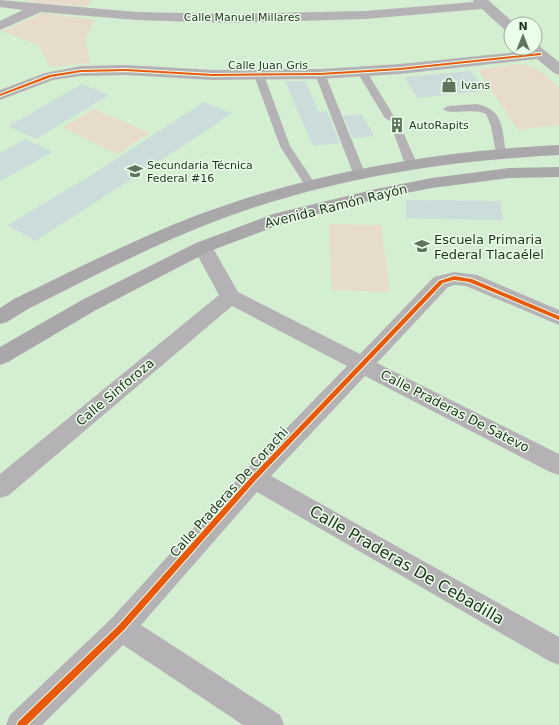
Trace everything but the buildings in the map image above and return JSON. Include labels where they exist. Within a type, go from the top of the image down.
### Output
[{"type":"main road","name":"Avenida Ramón Rayón","points":[[0,317],[21,304],[165,235],[276,194],[359,173],[411,164],[501,153],[559,150]]},
{"type":"main road","name":"Avenida Ramón Rayón","points":[[0,357],[89,305],[203,247],[280,218],[376,194],[432,184],[509,173],[559,172]]},
{"type":"street","name":"Calle Manuel Millares","points":[[0,3],[37,9],[144,17],[244,18],[365,15],[483,2]]},
{"type":"street","points":[[483,2],[503,21]]},
{"type":"street","points":[[0,26],[37,9]]},
{"type":"street","name":"Calle Juan Gris","points":[[0,95],[50,76],[81,71],[126,70],[213,75],[320,74],[400,69],[503,55]]},
{"type":"street","points":[[543,56],[559,70]]},
{"type":"street","points":[[203,247],[230,297]]},
{"type":"street","name":"Calle Praderas De Corachi","points":[[21,725],[121,628],[254,478],[441,282],[454,278],[470,280],[559,318]]},
{"type":"street","name":"Calle Praderas De Satevo","points":[[230,297],[559,464]]},
{"type":"street","name":"Calle Sinforoza","points":[[0,488],[230,297]]},
{"type":"street","name":"Calle Praderas De Cebadilla","points":[[254,478],[559,652]]},
{"type":"street","points":[[121,628],[269,725]]},
{"type":"lane","points":[[362,72],[390,118]]},
{"type":"lane","points":[[320,74],[359,173]]},
{"type":"lane","points":[[259,75],[285,146],[298,164],[310,185]]},
{"type":"lane","points":[[448,109],[473,107],[488,110],[493,115],[501,153]]},
{"type":"lane","points":[[399,134],[411,164]]},
{"type":"shaded area","points":[[24,0],[91,0],[87,6],[43,4]]},
{"type":"shaded area","points":[[43,13],[96,20],[85,38],[90,63],[50,67],[39,45],[2,31]]},
{"type":"shaded area","points":[[516,64],[529,66],[535,69],[550,79],[559,89],[559,125],[518,130],[478,70]]},
{"type":"shaded area","points":[[94,109],[150,133],[117,154],[63,127]]},
{"type":"shaded area","points":[[329,224],[381,225],[390,292],[332,290]]},
{"type":"cycle path","points":[[0,95],[50,76],[81,71],[126,70],[213,75],[320,74],[400,69],[521,56]]},
{"type":"cycle path","points":[[21,725],[121,628],[254,478],[441,282],[454,278],[470,280],[559,318]]},
{"type":"place","name":"Ivans","points":[[449,85]]},
{"type":"place","name":"AutoRapits","points":[[397,125]]},
{"type":"place","name":"Secundaria Técnica Federal #16","points":[[135,171]]},
{"type":"place","name":"Escuela Primaria Federal Tlacaélel","points":[[422,246]]}]
